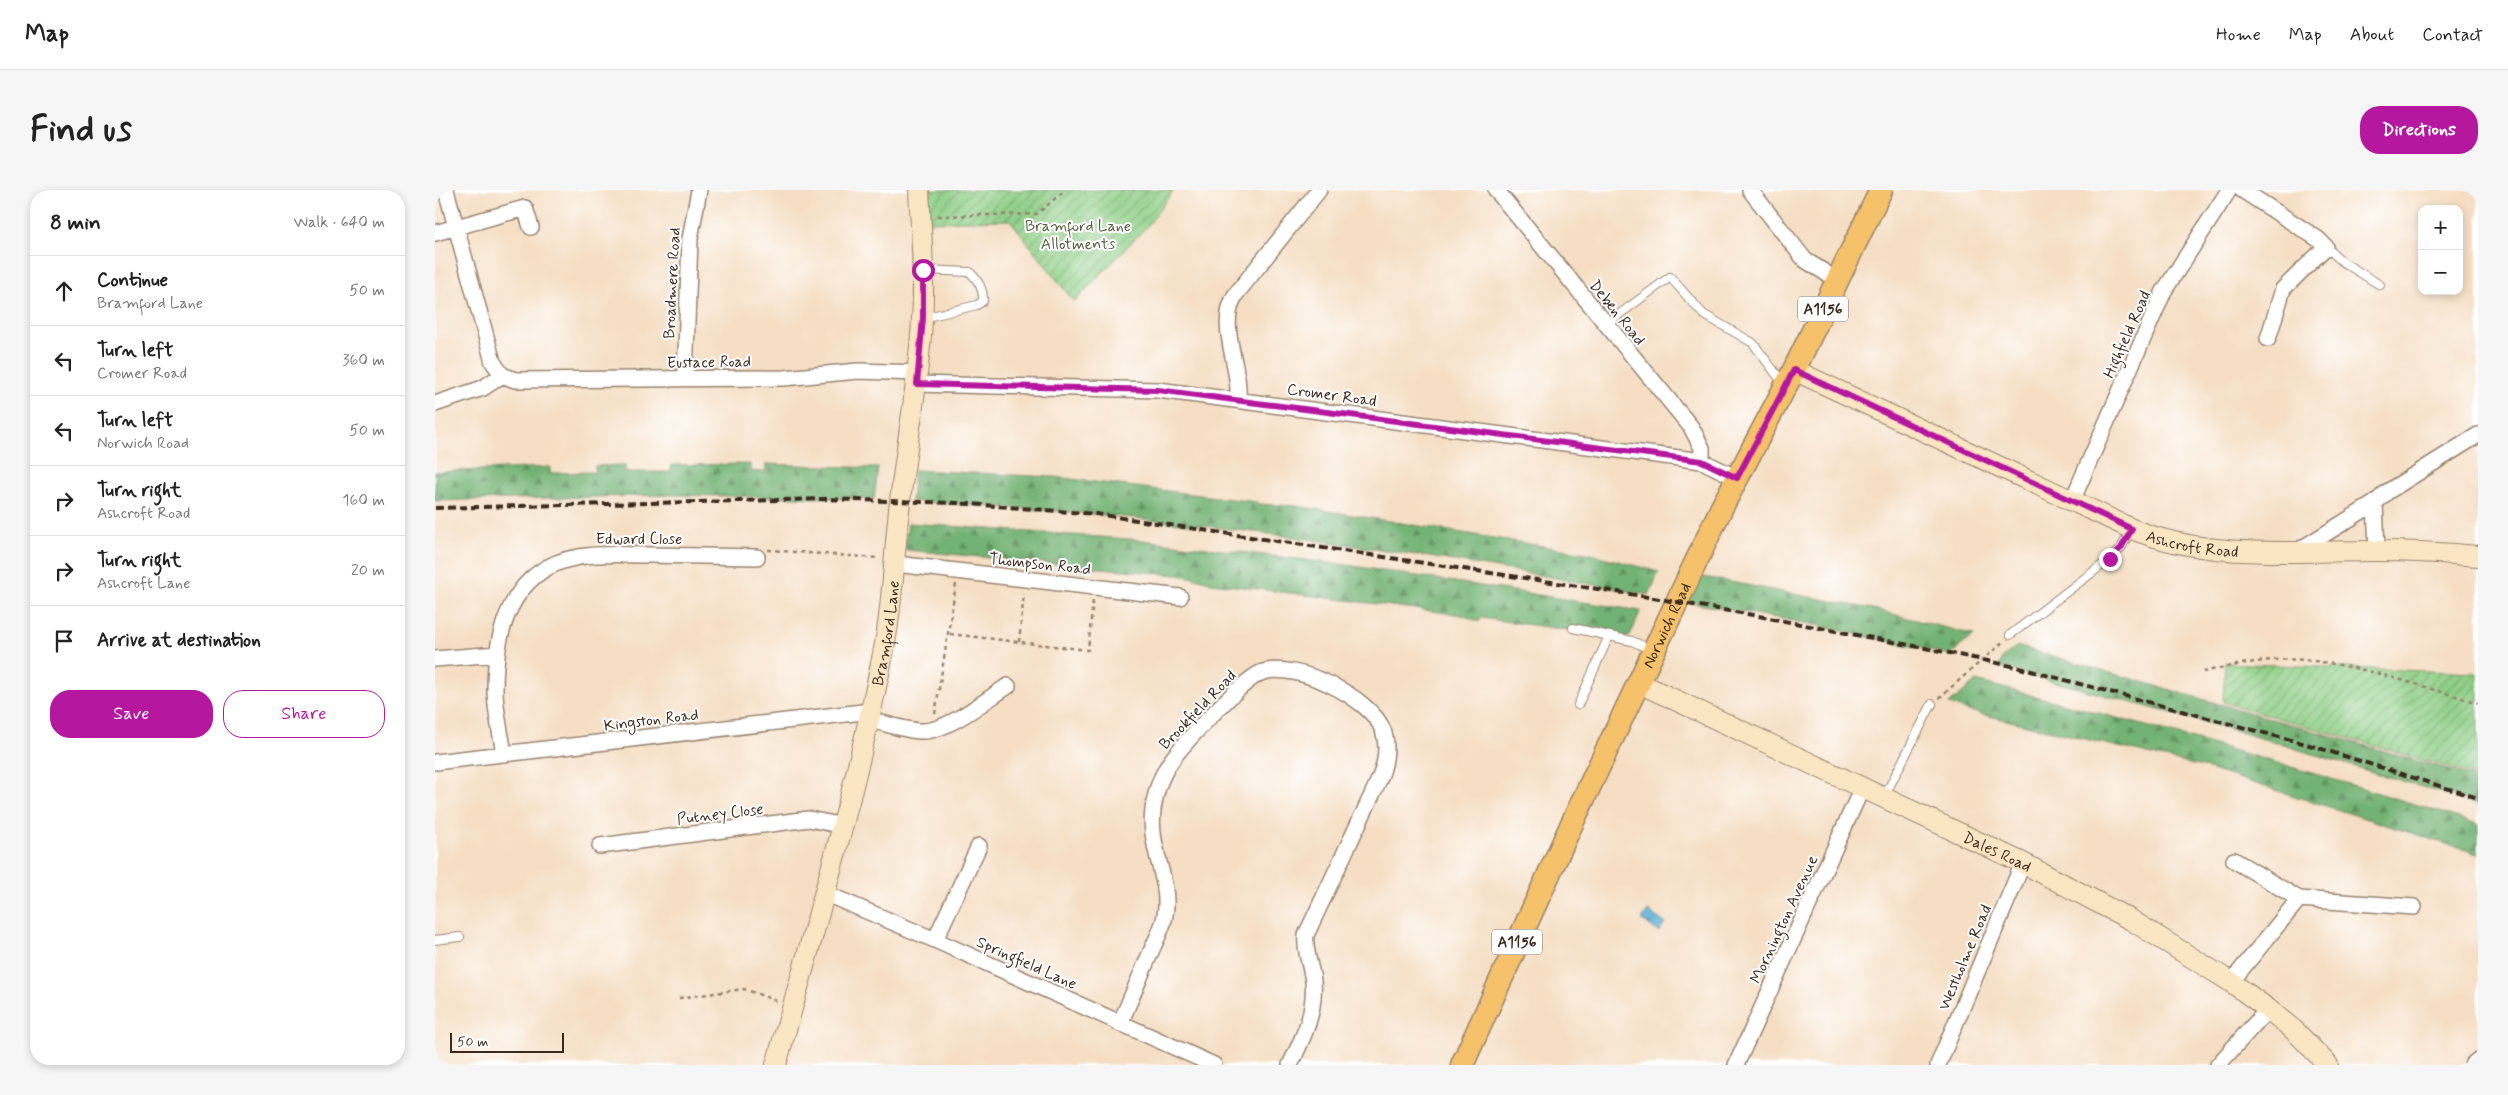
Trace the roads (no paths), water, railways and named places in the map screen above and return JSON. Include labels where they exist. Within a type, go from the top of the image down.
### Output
[{"type":"main road","name":"Norwich Road","points":[[1462,1065],[1531,910],[1654,651],[1737,478],[1790,377],[1881,190]]},
{"type":"street","points":[[435,404],[483,388],[502,375],[493,362],[446,190]]},
{"type":"street","name":"Broadmere Road","points":[[685,379],[689,239],[699,190]]},
{"type":"street","name":"Bramford Lane","points":[[776,1065],[844,826],[870,716],[884,646],[896,564],[895,536],[917,378],[923,318],[919,190]]},
{"type":"street","points":[[1238,399],[1239,384],[1227,322],[1230,306],[1236,294],[1319,190]]},
{"type":"street","name":"Deben Road","points":[[1496,190],[1695,432],[1702,448],[1702,461]]},
{"type":"street","points":[[1750,190],[1805,260],[1837,280]]},
{"type":"street","name":"Highfield Road","points":[[2072,501],[2164,291],[2229,190]]},
{"type":"street","points":[[2243,190],[2318,239],[2326,247],[2283,289],[2268,339]]},
{"type":"street","points":[[435,233],[525,208],[531,227]]},
{"type":"street","name":"Eustace Road","points":[[502,375],[515,380],[784,378],[858,371],[917,378]]},
{"type":"street","name":"Ashcroft Road","points":[[1790,377],[2157,539],[2185,546],[2296,552],[2377,551],[2478,556]]},
{"type":"street","name":"Cromer Road","points":[[917,378],[1126,388],[1238,399],[1702,461],[1737,478]]},
{"type":"street","points":[[2296,552],[2375,503],[2387,492],[2478,435]]},
{"type":"street","points":[[2375,503],[2377,551]]},
{"type":"street","name":"Edward Close","points":[[504,754],[495,692],[497,654],[503,625],[513,599],[533,577],[552,565],[578,557],[606,554],[757,557]]},
{"type":"street","name":"Thompson Road","points":[[896,564],[1181,597]]},
{"type":"street","points":[[435,659],[497,654]]},
{"type":"street","name":"Brookfield Road","points":[[1120,1024],[1165,915],[1165,891],[1153,824],[1155,797],[1166,769],[1176,753],[1250,679],[1267,671],[1296,672],[1335,687],[1366,709],[1381,725],[1386,748],[1378,782],[1307,935],[1306,948],[1313,983],[1313,1002],[1310,1020],[1290,1065]]},
{"type":"street","name":"Dales Road","points":[[1639,683],[2023,863],[2131,920],[2231,982],[2295,1031],[2329,1065]]},
{"type":"street","name":"Kingston Road","points":[[435,762],[870,716],[921,731],[932,731],[1008,686]]},
{"type":"street","name":"Mornington Avenue","points":[[1736,1065],[1862,788]]},
{"type":"street","name":"Putney Close","points":[[600,846],[809,819],[844,826]]},
{"type":"street","points":[[935,940],[979,846]]},
{"type":"street","points":[[2234,860],[2299,899],[2414,907]]},
{"type":"street","name":"Westholme Road","points":[[1938,1065],[2023,863]]},
{"type":"street","name":"Springfield Lane","points":[[824,893],[935,940],[1214,1065]]},
{"type":"street","points":[[2231,982],[2299,899]]},
{"type":"street","points":[[2218,1065],[2268,1010]]},
{"type":"street","points":[[2472,1065],[2478,1060]]},
{"type":"lane","points":[[2326,247],[2343,262],[2380,285]]},
{"type":"lane","points":[[923,270],[969,272],[981,286],[984,295],[983,301],[977,304],[923,318]]},
{"type":"lane","points":[[1606,324],[1670,277],[1703,314],[1753,343],[1762,353],[1773,372],[1790,377]]},
{"type":"lane","points":[[2011,635],[2110,559],[2121,548],[2132,529]]},
{"type":"lane","points":[[1573,628],[1632,641],[1654,651]]},
{"type":"lane","points":[[1578,705],[1609,636]]},
{"type":"lane","points":[[1884,797],[1932,704]]},
{"type":"lane","points":[[435,940],[460,937]]},
{"type":"water","points":[[1648,911],[1665,923],[1659,932],[1642,920]]},
{"type":"railway","points":[[435,508],[824,499],[958,503],[1096,514],[1618,592],[1753,615],[1940,651],[2016,667],[2306,744],[2478,798]]},
{"type":"park label","name":"Bramford Lane Allotments","points":[[1078,234]]}]
